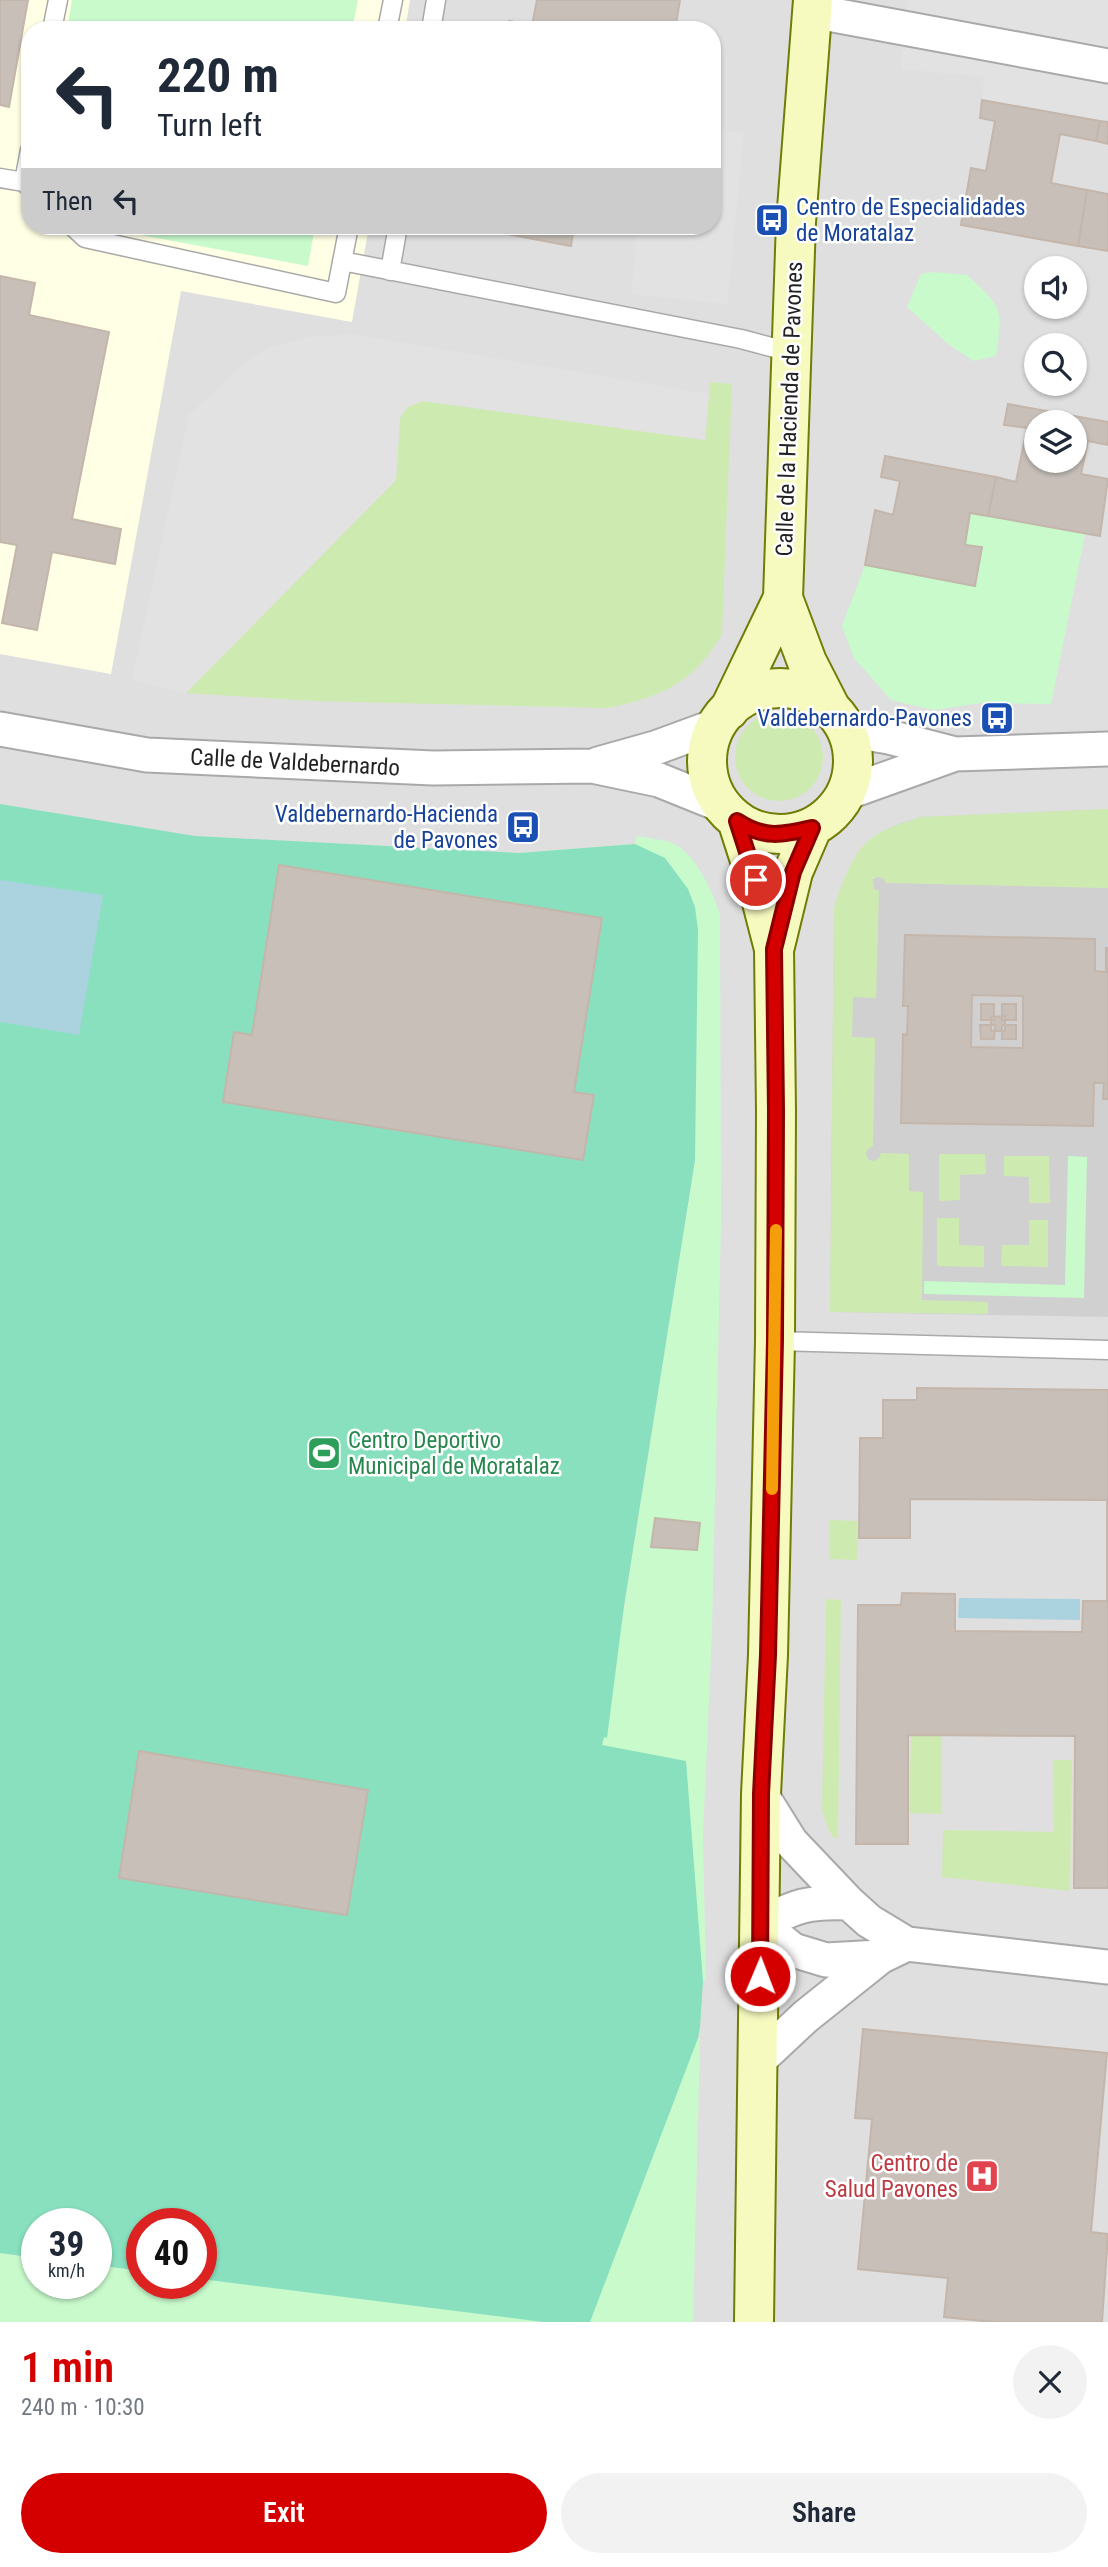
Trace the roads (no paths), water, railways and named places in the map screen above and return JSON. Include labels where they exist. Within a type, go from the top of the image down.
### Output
[{"type":"street","name":"Calle de la Hacienda de Pavones","points":[[838,718],[807,662],[783,598],[796,222],[813,6],[1108,66]]},
{"type":"street","name":"Calle de la Hacienda de Pavones","points":[[722,718],[783,598]]},
{"type":"street","points":[[838,718],[854,759],[849,787],[835,811],[812,828],[779,836],[748,828],[729,813],[710,788],[706,764],[708,741],[722,718],[743,697],[781,687],[808,693],[838,718],[888,737],[955,754],[1108,750]]},
{"type":"street","name":"Calle de Valdebernardo","points":[[592,766],[655,748],[722,718]]},
{"type":"street","name":"Calle de Valdebernardo","points":[[0,729],[147,755],[433,768],[592,766],[659,780],[729,813]]},
{"type":"street","points":[[846,793],[955,754]]},
{"type":"street","points":[[729,813],[756,880],[774,949],[775,1340],[768,1655],[761,1794],[754,2322]]},
{"type":"street","points":[[774,949],[793,872],[812,828]]},
{"type":"street","points":[[761,1794],[791,1842],[869,1921],[894,1951]]},
{"type":"street","points":[[761,1924],[796,1906],[849,1903]]},
{"type":"street","points":[[761,1924],[793,1950],[826,1961],[894,1951],[1108,1967]]},
{"type":"street","points":[[758,2061],[805,2017],[894,1951]]},
{"type":"lane","points":[[54,21],[58,0]]},
{"type":"lane","points":[[389,21],[393,0]]},
{"type":"lane","points":[[432,21],[436,0]]},
{"type":"lane","points":[[0,178],[21,183]]},
{"type":"lane","points":[[82,235],[85,238],[337,293],[347,235]]},
{"type":"lane","points":[[390,271],[396,235]]},
{"type":"lane","points":[[342,261],[741,339],[790,352]]},
{"type":"lane","points":[[775,1340],[1108,1350]]},
{"type":"water","points":[[0,880],[103,895],[79,1035],[0,1022]]},
{"type":"water","points":[[959,1598],[1080,1599],[1080,1620],[958,1618]]},
{"type":"place","name":"Centro de Especialidades de Moratalaz","points":[[772,220]]},
{"type":"place","name":"Valdebernardo-Pavones","points":[[997,718]]},
{"type":"place","name":"Valdebernardo-Hacienda de Pavones","points":[[523,827]]},
{"type":"place","name":"Centro Deportivo Municipal de Moratalaz","points":[[324,1453]]},
{"type":"place","name":"Centro de Salud Pavones","points":[[982,2176]]}]
